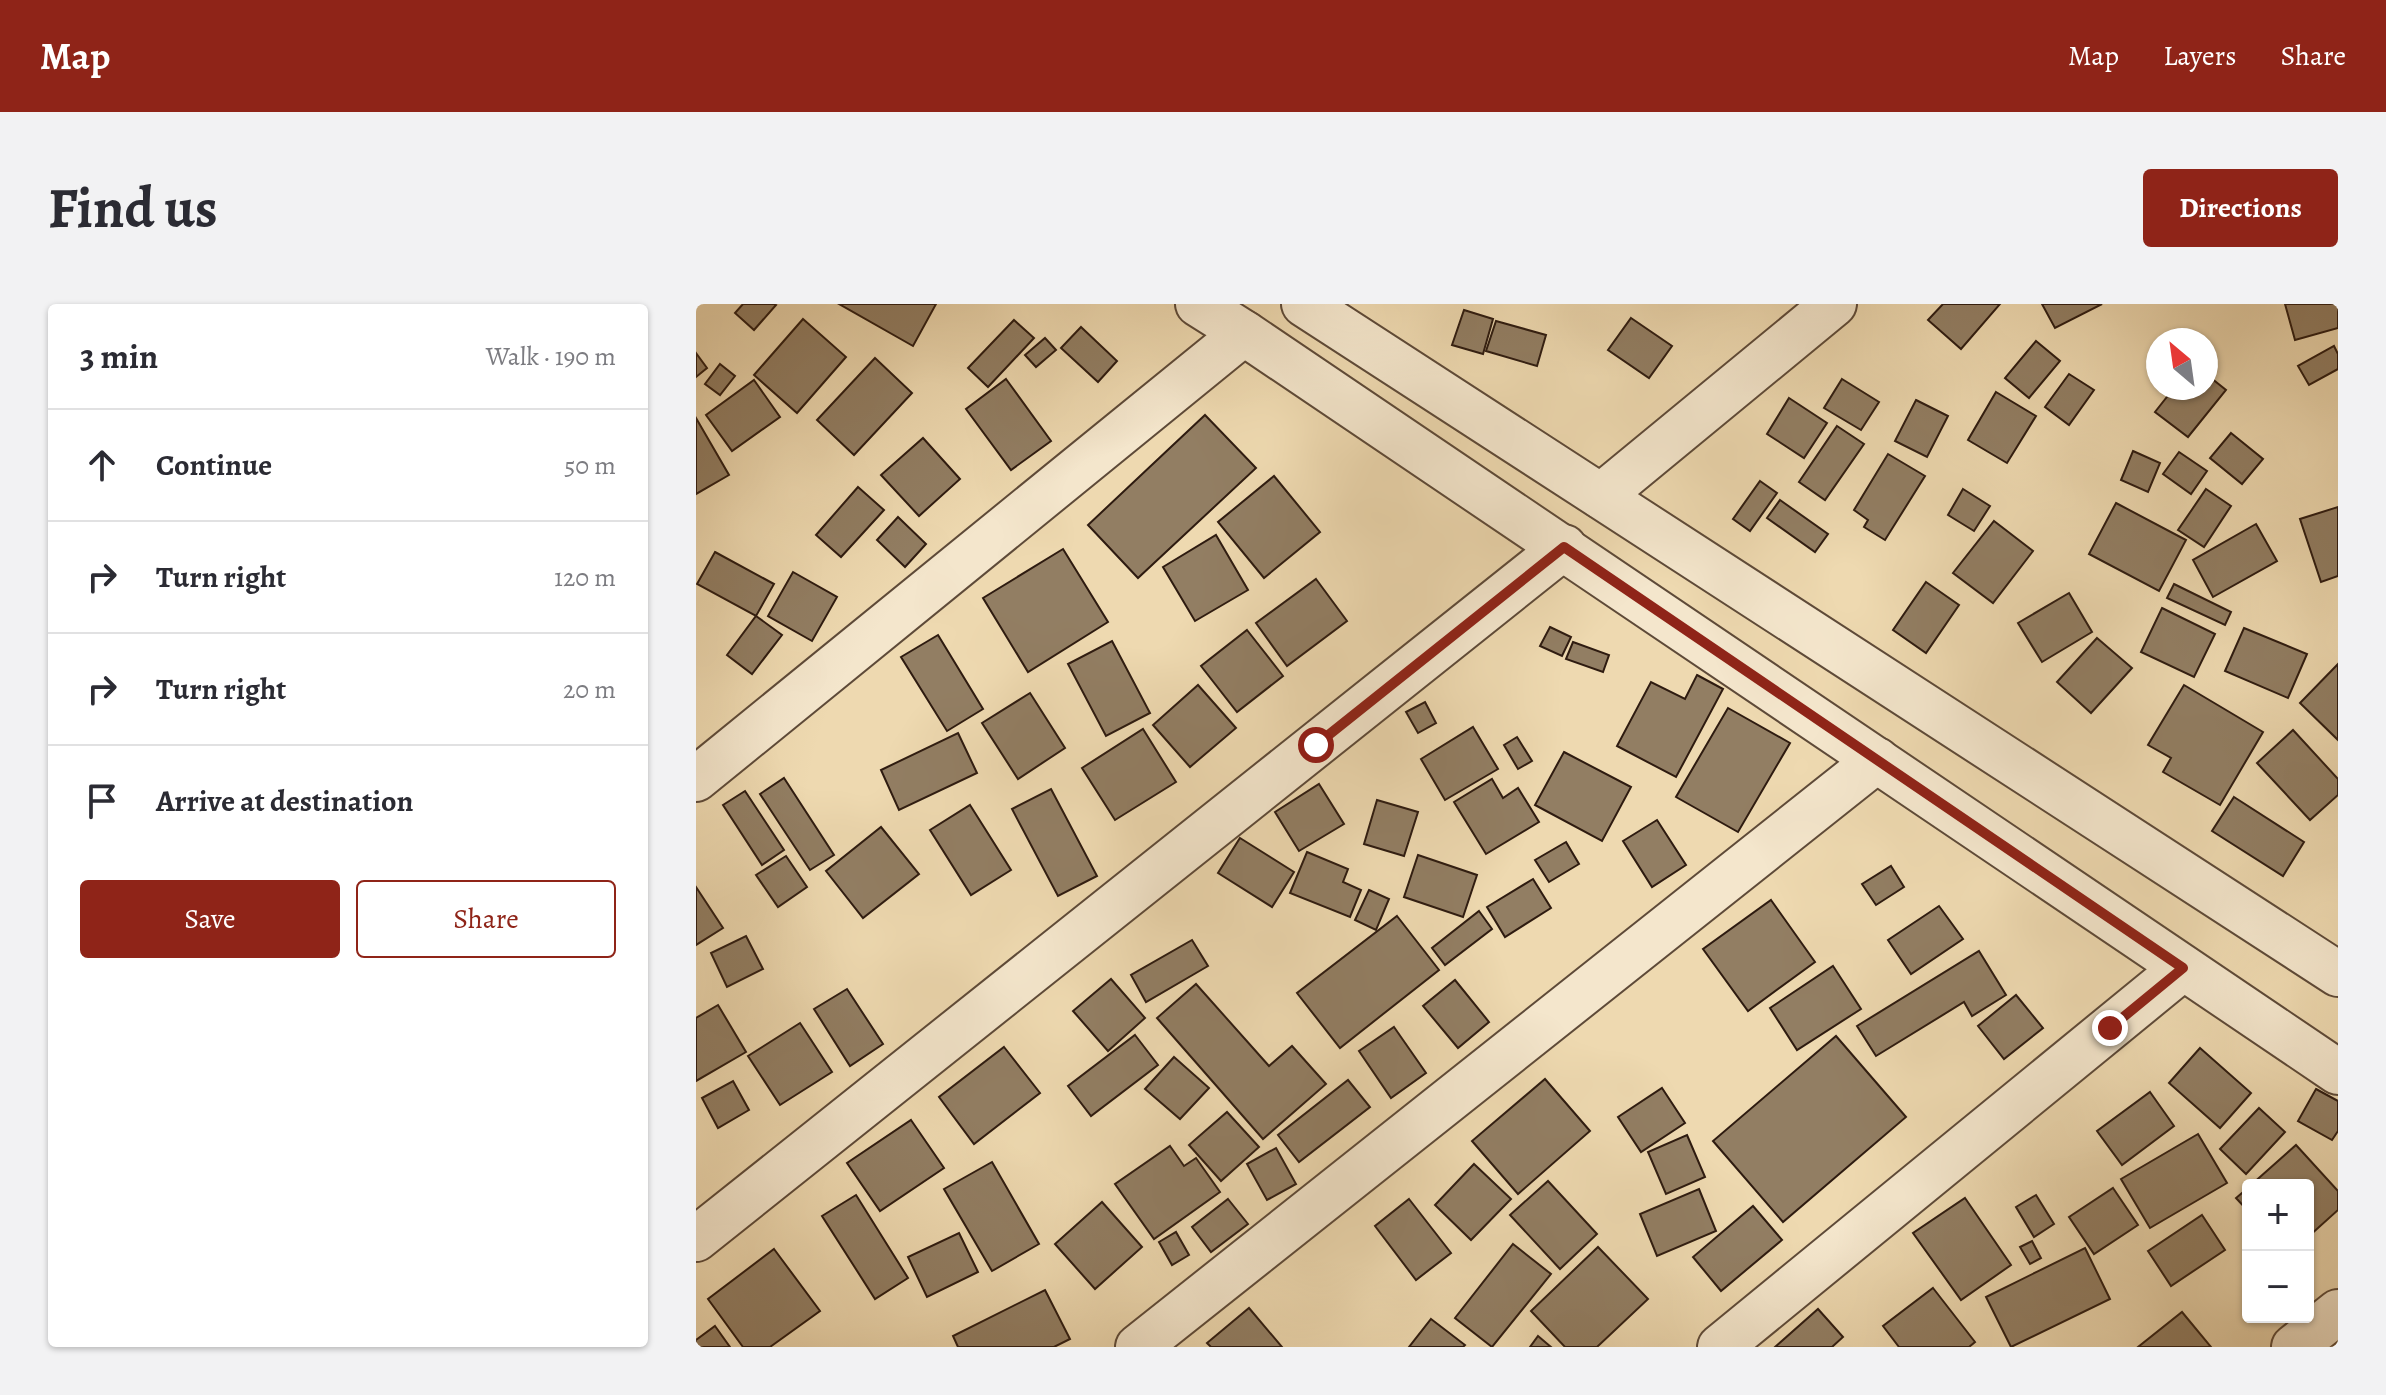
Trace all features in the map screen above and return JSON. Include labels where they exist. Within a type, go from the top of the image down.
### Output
[{"type":"street","points":[[1198,304],[1564,547],[2338,1072]]},
{"type":"street","points":[[1304,304],[2338,974]]},
{"type":"street","points":[[1601,496],[1834,304]]},
{"type":"street","points":[[696,779],[1244,333]]},
{"type":"street","points":[[696,1239],[1564,547]]},
{"type":"street","points":[[1138,1347],[1877,760]]},
{"type":"street","points":[[1720,1347],[2183,968]]},
{"type":"street","points":[[2294,1347],[2338,1312]]},
{"type":"building","points":[[743,304],[776,305],[754,330],[735,313]]},
{"type":"building","points":[[839,304],[936,304],[913,346]]},
{"type":"building","points":[[1943,304],[2000,304],[1961,349],[1928,320]]},
{"type":"building","points":[[2042,304],[2102,304],[2055,328]]},
{"type":"building","points":[[2285,304],[2338,304],[2338,328],[2295,340]]},
{"type":"building","points":[[1464,310],[1493,319],[1483,354],[1452,345]]},
{"type":"building","points":[[1631,318],[1672,346],[1649,378],[1608,350]]},
{"type":"building","points":[[803,319],[846,357],[797,413],[754,375]]},
{"type":"building","points":[[1014,320],[1034,338],[988,387],[968,368]]},
{"type":"building","points":[[1496,321],[1546,335],[1537,366],[1486,351]]},
{"type":"building","points":[[1081,327],[1117,361],[1098,382],[1061,348]]},
{"type":"building","points":[[1045,338],[1056,350],[1036,367],[1025,355]]},
{"type":"building","points":[[2036,341],[2060,361],[2029,398],[2005,378]]},
{"type":"building","points":[[2334,346],[2338,354],[2338,369],[2309,385],[2298,366]]},
{"type":"building","points":[[696,353],[707,368],[696,377]]},
{"type":"building","points":[[875,358],[912,393],[854,455],[817,420]]},
{"type":"building","points":[[720,364],[735,376],[720,395],[705,384]]},
{"type":"building","points":[[2069,374],[2094,390],[2069,425],[2045,407]]},
{"type":"building","points":[[1006,379],[1051,441],[1011,470],[966,409]]},
{"type":"building","points":[[1842,379],[1879,402],[1861,430],[1824,408]]},
{"type":"building","points":[[754,380],[780,417],[732,451],[706,415]]},
{"type":"building","points":[[2218,384],[2226,390],[2218,400]]},
{"type":"building","points":[[1996,392],[2036,416],[2007,463],[1968,440]]},
{"type":"building","points":[[1789,398],[1827,423],[1804,458],[1767,434]]},
{"type":"building","points":[[1916,400],[1948,416],[1927,457],[1895,441]]},
{"type":"building","points":[[2164,400],[2218,400],[2188,437],[2155,412]]},
{"type":"building","points":[[1205,415],[1256,468],[1138,578],[1088,525]]},
{"type":"building","points":[[696,418],[729,475],[696,494]]},
{"type":"building","points":[[1837,426],[1864,444],[1825,500],[1799,482]]},
{"type":"building","points":[[2231,433],[2263,459],[2242,484],[2210,458]]},
{"type":"building","points":[[923,438],[960,479],[919,516],[881,475]]},
{"type":"building","points":[[2133,451],[2160,463],[2148,492],[2121,480]]},
{"type":"building","points":[[2179,452],[2207,471],[2191,494],[2163,474]]},
{"type":"building","points":[[1888,454],[1925,476],[1885,540],[1864,527],[1868,520],[1854,510]]},
{"type":"building","points":[[1274,476],[1320,532],[1264,578],[1218,522]]},
{"type":"building","points":[[1760,481],[1777,493],[1750,531],[1733,519]]},
{"type":"building","points":[[858,487],[884,510],[841,557],[816,535]]},
{"type":"building","points":[[1963,489],[1990,506],[1974,531],[1948,515]]},
{"type":"building","points":[[2206,489],[2231,506],[2204,547],[2178,530]]},
{"type":"building","points":[[1780,500],[1828,534],[1815,552],[1767,518]]},
{"type":"building","points":[[2116,503],[2186,540],[2159,591],[2089,554]]},
{"type":"building","points":[[2338,507],[2338,576],[2321,582],[2300,519]]},
{"type":"building","points":[[898,517],[926,544],[905,567],[877,540]]},
{"type":"building","points":[[1994,521],[2033,551],[1993,603],[1953,573]]},
{"type":"building","points":[[2256,524],[2277,561],[2213,597],[2193,560]]},
{"type":"building","points":[[1216,535],[1248,590],[1195,621],[1163,567]]},
{"type":"building","points":[[1063,549],[1108,622],[1028,672],[983,598]]},
{"type":"building","points":[[715,552],[774,584],[756,616],[697,584]]},
{"type":"building","points":[[793,572],[837,597],[812,641],[768,616]]},
{"type":"building","points":[[1316,579],[1347,621],[1287,666],[1256,623]]},
{"type":"building","points":[[1926,582],[1959,605],[1926,653],[1893,630]]},
{"type":"building","points":[[2174,584],[2231,612],[2225,625],[2167,598]]},
{"type":"building","points":[[2069,593],[2092,632],[2042,662],[2018,623]]},
{"type":"building","points":[[2162,608],[2215,634],[2194,677],[2141,652]]},
{"type":"building","points":[[756,616],[782,635],[752,674],[727,655]]},
{"type":"building","points":[[1550,627],[1571,637],[1562,656],[1540,646]]},
{"type":"building","points":[[2244,628],[2307,654],[2288,698],[2225,671]]},
{"type":"building","points":[[1247,630],[1283,676],[1237,712],[1201,666]]},
{"type":"building","points":[[938,635],[983,709],[947,731],[901,657]]},
{"type":"building","points":[[2097,638],[2132,668],[2091,713],[2057,682]]},
{"type":"building","points":[[1112,641],[1150,713],[1106,736],[1068,664]]},
{"type":"building","points":[[1573,642],[1609,655],[1603,672],[1566,659]]},
{"type":"building","points":[[2338,664],[2338,740],[2300,703]]},
{"type":"building","points":[[1697,675],[1723,689],[1676,777],[1617,746],[1651,682],[1685,699]]},
{"type":"building","points":[[1198,685],[1236,728],[1190,767],[1153,725]]},
{"type":"building","points":[[2184,685],[2263,732],[2220,805],[2163,772],[2171,758],[2148,745]]},
{"type":"building","points":[[1030,693],[1065,748],[1018,779],[982,723]]},
{"type":"building","points":[[1425,702],[1436,723],[1418,733],[1406,712]]},
{"type":"building","points":[[1728,708],[1790,743],[1738,832],[1676,797]]},
{"type":"building","points":[[1473,727],[1498,769],[1445,800],[1421,759]]},
{"type":"building","points":[[1143,729],[1176,782],[1115,820],[1082,768]]},
{"type":"building","points":[[2293,730],[2338,779],[2338,795],[2310,820],[2257,763]]},
{"type":"building","points":[[958,733],[977,773],[899,810],[881,770]]},
{"type":"building","points":[[1517,737],[1532,761],[1518,769],[1504,745]]},
{"type":"building","points":[[1564,752],[1631,787],[1602,841],[1535,805]]},
{"type":"building","points":[[784,778],[834,855],[810,870],[760,794]]},
{"type":"building","points":[[1492,779],[1503,798],[1518,788],[1539,822],[1486,854],[1454,802]]},
{"type":"building","points":[[1319,784],[1344,824],[1299,851],[1275,812]]},
{"type":"building","points":[[1051,789],[1097,876],[1058,896],[1012,809]]},
{"type":"building","points":[[745,791],[784,850],[762,865],[723,805]]},
{"type":"building","points":[[2234,797],[2304,842],[2283,876],[2212,831]]},
{"type":"building","points":[[1377,800],[1418,812],[1404,856],[1364,844]]},
{"type":"building","points":[[970,805],[1011,870],[971,895],[930,830]]},
{"type":"building","points":[[1657,820],[1686,865],[1652,887],[1623,841]]},
{"type":"building","points":[[881,827],[919,874],[863,918],[826,871]]},
{"type":"building","points":[[1240,838],[1294,872],[1272,907],[1218,873]]},
{"type":"building","points":[[1566,842],[1579,864],[1549,882],[1535,860]]},
{"type":"building","points":[[1307,852],[1348,869],[1343,882],[1361,890],[1350,917],[1290,893]]},
{"type":"building","points":[[1418,855],[1477,875],[1463,917],[1404,897]]},
{"type":"building","points":[[786,856],[807,887],[778,907],[756,875]]},
{"type":"building","points":[[1891,866],[1904,887],[1876,905],[1862,884]]},
{"type":"building","points":[[1533,879],[1551,908],[1505,937],[1487,907]]},
{"type":"building","points":[[696,887],[723,928],[696,945]]},
{"type":"building","points":[[1369,890],[1389,899],[1376,930],[1355,920]]},
{"type":"building","points":[[1771,900],[1815,962],[1748,1011],[1703,949]]},
{"type":"building","points":[[1939,906],[1963,939],[1911,974],[1888,940]]},
{"type":"building","points":[[1479,911],[1492,929],[1445,965],[1432,948]]},
{"type":"building","points":[[1397,916],[1439,970],[1340,1048],[1297,993]]},
{"type":"building","points":[[746,936],[763,969],[727,987],[711,953]]},
{"type":"building","points":[[1192,940],[1208,966],[1146,1002],[1131,975]]},
{"type":"building","points":[[1979,951],[2006,995],[1972,1016],[1964,1002],[1876,1056],[1857,1026]]},
{"type":"building","points":[[1833,966],[1861,1009],[1797,1050],[1770,1008]]},
{"type":"building","points":[[1111,979],[1145,1018],[1108,1051],[1073,1011]]},
{"type":"building","points":[[1455,980],[1489,1022],[1458,1048],[1423,1006]]},
{"type":"building","points":[[1196,984],[1269,1066],[1292,1046],[1326,1084],[1263,1139],[1157,1018]]},
{"type":"building","points":[[847,989],[883,1044],[850,1066],[814,1009]]},
{"type":"building","points":[[2016,995],[2043,1028],[2004,1059],[1978,1026]]},
{"type":"building","points":[[718,1005],[746,1052],[696,1081],[696,1018]]},
{"type":"building","points":[[800,1023],[832,1072],[780,1105],[748,1056]]},
{"type":"building","points":[[1394,1027],[1426,1073],[1391,1098],[1359,1051]]},
{"type":"building","points":[[1135,1035],[1158,1065],[1091,1116],[1068,1086]]},
{"type":"building","points":[[1836,1036],[1906,1117],[1783,1222],[1713,1141]]},
{"type":"building","points":[[1004,1047],[1040,1093],[974,1144],[939,1097]]},
{"type":"building","points":[[2200,1048],[2251,1093],[2220,1128],[2169,1083]]},
{"type":"building","points":[[1174,1057],[1209,1088],[1180,1119],[1145,1089]]},
{"type":"building","points":[[1545,1079],[1590,1131],[1518,1194],[1472,1141]]},
{"type":"building","points":[[1348,1080],[1370,1107],[1299,1162],[1278,1135]]},
{"type":"building","points":[[733,1081],[749,1110],[718,1128],[702,1098]]},
{"type":"building","points":[[1662,1088],[1685,1123],[1641,1152],[1618,1117]]},
{"type":"building","points":[[2316,1089],[2338,1101],[2338,1131],[2332,1140],[2298,1121]]},
{"type":"building","points":[[2150,1092],[2174,1126],[2122,1165],[2097,1131]]},
{"type":"building","points":[[2259,1108],[2285,1132],[2246,1174],[2220,1149]]},
{"type":"building","points":[[1227,1112],[1259,1147],[1221,1181],[1189,1145]]},
{"type":"building","points":[[911,1120],[944,1168],[880,1211],[847,1163]]},
{"type":"building","points":[[2198,1134],[2227,1183],[2150,1228],[2121,1179]]},
{"type":"building","points":[[1687,1135],[1705,1177],[1666,1194],[1648,1152]]},
{"type":"building","points":[[2296,1145],[2338,1191],[2338,1210],[2314,1232],[2314,1179],[2258,1179]]},
{"type":"building","points":[[1170,1146],[1184,1166],[1196,1158],[1220,1192],[1154,1239],[1115,1184]]},
{"type":"building","points":[[1276,1148],[1296,1184],[1267,1200],[1247,1164]]},
{"type":"building","points":[[992,1162],[1039,1244],[992,1271],[944,1189]]},
{"type":"building","points":[[1474,1164],[1511,1199],[1471,1240],[1435,1205]]},
{"type":"building","points":[[1548,1181],[1597,1234],[1560,1269],[1510,1215]]},
{"type":"building","points":[[2113,1188],[2138,1225],[2094,1254],[2069,1217]]},
{"type":"building","points":[[1699,1189],[1716,1231],[1657,1256],[1640,1214]]},
{"type":"building","points":[[856,1195],[908,1278],[875,1299],[822,1216]]},
{"type":"building","points":[[2036,1195],[2054,1224],[2034,1237],[2016,1207]]},
{"type":"building","points":[[1965,1198],[2011,1265],[1961,1300],[1913,1233]]},
{"type":"building","points":[[1228,1199],[1248,1224],[1211,1252],[1192,1227]]},
{"type":"building","points":[[1409,1199],[1451,1253],[1416,1280],[1375,1226]]},
{"type":"building","points":[[1102,1202],[1142,1247],[1095,1289],[1055,1244]]},
{"type":"building","points":[[1753,1206],[1782,1240],[1721,1291],[1693,1257]]},
{"type":"building","points":[[2202,1215],[2225,1250],[2171,1286],[2148,1251]]},
{"type":"building","points":[[1176,1232],[1189,1255],[1172,1265],[1159,1242]]},
{"type":"building","points":[[959,1233],[978,1272],[927,1297],[908,1257]]},
{"type":"building","points":[[2032,1241],[2041,1258],[2030,1264],[2020,1247]]},
{"type":"building","points":[[1513,1244],[1551,1274],[1492,1347],[1455,1318]]},
{"type":"building","points":[[1598,1247],[1648,1299],[1597,1347],[1565,1347],[1531,1311]]},
{"type":"building","points":[[2085,1248],[2110,1299],[2011,1347],[1986,1297]]},
{"type":"building","points":[[774,1249],[820,1311],[770,1347],[743,1347],[708,1299]]},
{"type":"building","points":[[1933,1288],[1975,1342],[1969,1347],[1899,1347],[1883,1326]]},
{"type":"building","points":[[1045,1290],[1070,1339],[1054,1347],[958,1347],[953,1336]]},
{"type":"building","points":[[1249,1308],[1282,1347],[1211,1347],[1207,1343]]},
{"type":"building","points":[[1818,1309],[1843,1337],[1832,1347],[1775,1347]]},
{"type":"building","points":[[2182,1312],[2211,1347],[2138,1347]]},
{"type":"building","points":[[1431,1319],[1465,1345],[1409,1347]]},
{"type":"building","points":[[715,1326],[730,1347],[696,1347],[696,1340]]},
{"type":"building","points":[[1538,1336],[1551,1347],[1530,1347]]},
{"type":"route","points":[[1316,745],[1564,547],[2183,968],[2110,1028]]}]
